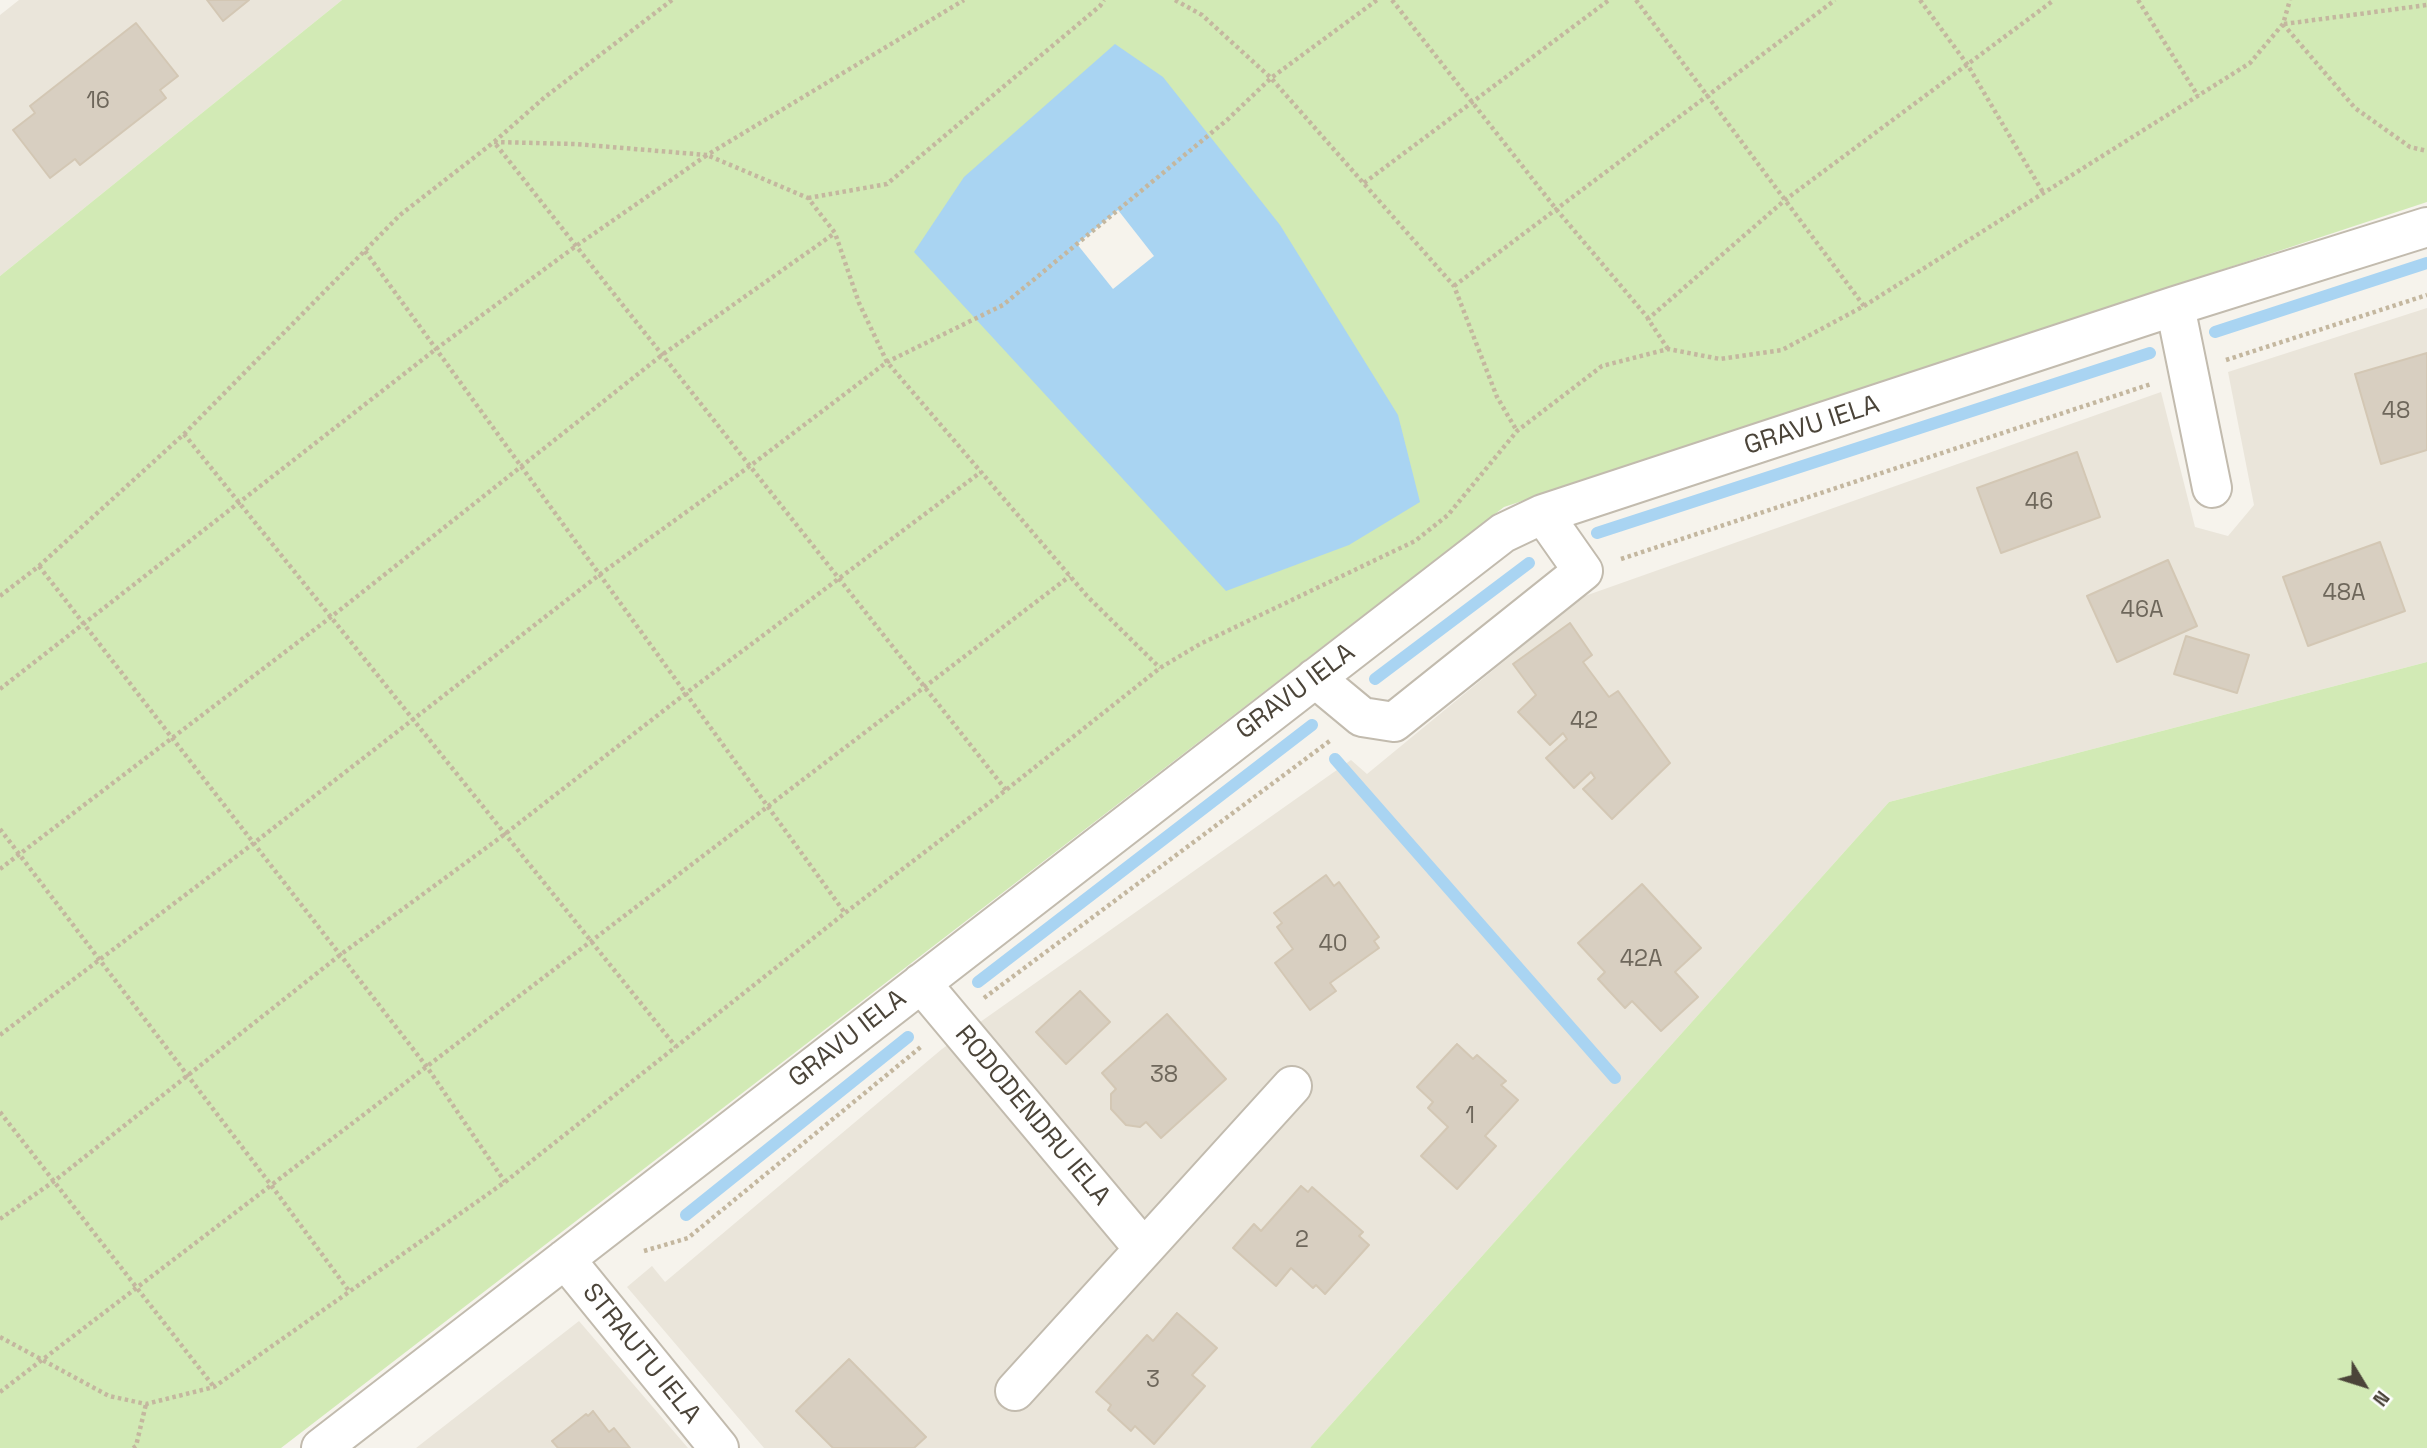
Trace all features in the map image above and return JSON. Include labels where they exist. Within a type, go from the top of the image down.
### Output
[{"type":"street","name":"GRAVU IELA","points":[[321,1448],[1503,533],[1543,514],[2175,306],[2427,227]]},
{"type":"street","points":[[2175,306],[2213,488]]},
{"type":"street","points":[[1315,678],[1362,717],[1394,722],[1583,571],[1543,514]]},
{"type":"street","name":"RODODENDRU IELA","points":[[921,983],[1144,1249]]},
{"type":"street","points":[[1015,1391],[1292,1086]]},
{"type":"street","name":"STRAUTU IELA","points":[[565,1259],[719,1448]]},
{"type":"path","points":[[0,596],[39,566],[184,435],[400,215],[494,142],[545,97],[672,0]]},
{"type":"path","points":[[0,689],[436,349],[576,246],[707,155],[964,0]]},
{"type":"path","points":[[808,198],[887,184],[1104,0]]},
{"type":"path","points":[[1175,0],[1202,15],[1271,78],[1454,286],[1497,397],[1517,431]]},
{"type":"path","points":[[0,1035],[254,844],[599,575],[750,466],[887,362],[1003,305],[1227,120],[1271,78],[1377,0]]},
{"type":"path","points":[[1392,0],[1556,209],[1648,318],[1668,349]]},
{"type":"path","points":[[1363,183],[1609,0]]},
{"type":"path","points":[[1636,0],[1864,306]]},
{"type":"path","points":[[1454,286],[1835,0]]},
{"type":"path","points":[[1920,0],[1967,64],[2044,194]]},
{"type":"path","points":[[1648,318],[1785,200],[2054,0]]},
{"type":"path","points":[[2138,0],[2198,96]]},
{"type":"path","points":[[0,1337],[109,1396],[146,1404],[214,1387],[505,1182],[1160,668],[1200,644],[1415,541],[1448,515],[1517,431],[1602,366],[1668,349],[1720,359],[1782,350],[1864,306],[2250,63],[2283,24],[2290,0]]},
{"type":"path","points":[[2283,24],[2427,5]]},
{"type":"path","points":[[2283,24],[2355,108],[2410,147],[2427,151]]},
{"type":"path","points":[[494,142],[575,144],[707,155],[808,198],[835,233],[859,303],[887,362],[1070,576],[1160,668]]},
{"type":"path","points":[[494,142],[1006,790]]},
{"type":"path","points":[[0,869],[331,617],[662,355],[835,233]]},
{"type":"path","points":[[365,251],[845,913]]},
{"type":"path","points":[[1583,571],[2427,295]]},
{"type":"path","points":[[184,435],[676,1047]]},
{"type":"path","points":[[0,1219],[53,1182],[340,955],[505,834],[685,694],[981,472]]},
{"type":"path","points":[[39,566],[427,1067],[505,1182]]},
{"type":"path","points":[[0,1392],[1070,576]]},
{"type":"path","points":[[589,1289],[644,1251],[688,1238],[952,1021],[1362,717]]},
{"type":"path","points":[[0,829],[349,1291]]},
{"type":"path","points":[[0,1112],[135,1289],[214,1387]]},
{"type":"path","points":[[133,1448],[136,1446],[146,1404]]},
{"type":"shaded area","points":[[19,0],[342,0],[0,276],[0,15]]},
{"type":"shaded area","points":[[2427,308],[2427,662],[1889,802],[1310,1448],[764,1448],[627,1287],[652,1266],[665,1282],[942,1049],[1351,760],[1367,774],[1582,597],[2161,392],[2195,527],[2228,536],[2254,505],[2228,372]]},
{"type":"shaded area","points":[[579,1321],[688,1448],[416,1448]]},
{"type":"green space","points":[[342,0],[2427,0],[2427,202],[1504,507],[281,1448],[0,1448],[0,276]]},
{"type":"green space","points":[[2427,662],[2427,1448],[1310,1448],[1889,802]]},
{"type":"water","points":[[1115,44],[1163,77],[1280,225],[1398,415],[1420,502],[1349,545],[1226,591],[914,252],[964,177]]},
{"type":"pier","points":[[1118,210],[1154,256],[1113,289],[1077,244]]},
{"type":"building","points":[[207,0],[249,0],[223,21]]},
{"type":"building","points":[[136,23],[178,76],[160,90],[166,98],[80,165],[75,159],[50,178],[13,130],[35,113],[30,106]]},
{"type":"building","points":[[2427,353],[2427,450],[2381,464],[2355,374]]},
{"type":"building","points":[[2077,452],[2100,517],[2001,553],[1977,488]]},
{"type":"building","points":[[2380,542],[2405,611],[2308,646],[2283,577]]},
{"type":"building","points":[[2168,560],[2197,626],[2117,662],[2087,596]]},
{"type":"building","points":[[1570,623],[1592,655],[1583,662],[1609,697],[1618,691],[1670,763],[1612,819],[1583,789],[1595,778],[1591,772],[1574,788],[1546,758],[1567,739],[1563,733],[1550,745],[1518,712],[1536,695],[1513,664]]},
{"type":"building","points":[[2186,636],[2249,655],[2237,693],[2174,674]]},
{"type":"building","points":[[1326,875],[1334,886],[1339,882],[1379,937],[1374,941],[1379,948],[1330,983],[1336,991],[1310,1010],[1275,963],[1293,949],[1277,927],[1282,923],[1274,913]]},
{"type":"building","points":[[1642,884],[1701,948],[1675,972],[1698,997],[1661,1031],[1632,1001],[1625,1008],[1598,979],[1605,972],[1578,943]]},
{"type":"building","points":[[1080,991],[1110,1022],[1066,1064],[1036,1032]]},
{"type":"building","points":[[1167,1014],[1226,1079],[1161,1138],[1146,1122],[1140,1127],[1126,1125],[1111,1109],[1111,1094],[1116,1089],[1102,1073]]},
{"type":"building","points":[[1457,1044],[1473,1059],[1477,1055],[1506,1081],[1501,1085],[1518,1100],[1485,1136],[1496,1146],[1457,1189],[1421,1156],[1448,1127],[1428,1108],[1433,1102],[1417,1087]]},
{"type":"building","points":[[1301,1186],[1308,1192],[1312,1187],[1363,1232],[1359,1236],[1369,1245],[1325,1294],[1316,1285],[1313,1288],[1291,1268],[1276,1286],[1233,1248],[1254,1224],[1261,1231]]},
{"type":"building","points":[[1177,1313],[1217,1348],[1192,1375],[1205,1386],[1154,1444],[1135,1426],[1131,1431],[1108,1410],[1111,1405],[1096,1392],[1147,1335],[1153,1341]]},
{"type":"building","points":[[849,1359],[926,1437],[914,1448],[833,1448],[796,1411]]},
{"type":"building","points":[[593,1411],[609,1432],[614,1428],[630,1448],[558,1448],[552,1441]]},
{"type":"waterway","points":[[2215,332],[2427,263]]},
{"type":"waterway","points":[[1597,533],[2150,353]]},
{"type":"waterway","points":[[1375,679],[1529,563]]},
{"type":"waterway","points":[[978,982],[1312,725]]},
{"type":"waterway","points":[[1335,759],[1615,1078]]},
{"type":"waterway","points":[[686,1215],[908,1037]]}]
